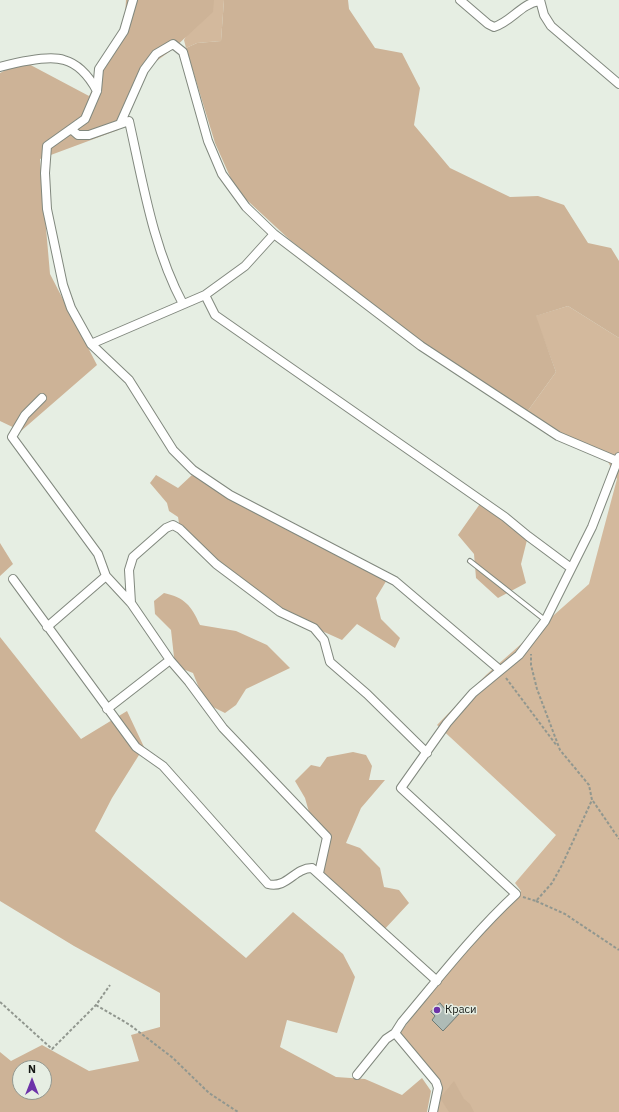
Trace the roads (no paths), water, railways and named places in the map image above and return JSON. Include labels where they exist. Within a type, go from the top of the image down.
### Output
[{"type":"street","points":[[133,0],[124,31],[99,69],[97,91],[85,119],[47,146],[45,173],[48,209],[63,285],[71,308],[91,344],[129,380],[173,450],[193,470],[230,495],[395,581],[500,670]]},
{"type":"street","points":[[460,0],[488,24],[494,27],[501,25],[530,3],[540,1],[544,15],[551,26],[619,84]]},
{"type":"street","points":[[120,124],[144,70],[156,54],[174,44],[183,52],[208,141],[222,174],[246,207],[274,234],[421,346],[558,436],[618,459],[592,527],[545,621],[533,639],[519,655],[473,694],[447,723],[401,788],[516,894],[496,913],[402,1022],[396,1033],[386,1039],[357,1075]]},
{"type":"street","points":[[0,67],[23,61],[64,60],[88,77],[97,91]]},
{"type":"street","points":[[71,128],[78,135],[89,135],[129,121],[152,219],[169,278],[183,304]]},
{"type":"street","points":[[91,344],[205,295],[245,266],[274,234]]},
{"type":"street","points":[[205,295],[215,315],[505,517],[571,568]]},
{"type":"street","points":[[42,398],[25,415],[12,437],[98,554],[106,576],[131,603],[170,660],[189,682],[222,728],[327,837],[319,872]]},
{"type":"street","points":[[131,603],[129,570],[133,557],[166,528],[173,525],[180,529],[216,564],[280,612],[314,628],[324,640],[330,662],[367,694],[427,753]]},
{"type":"street","points":[[47,627],[106,576]]},
{"type":"street","points":[[13,579],[136,747],[163,766],[268,884],[276,886],[283,883],[299,870],[306,868],[312,868],[319,872],[382,932],[437,981]]},
{"type":"street","points":[[107,709],[170,660]]},
{"type":"street","points":[[396,1033],[436,1082],[438,1088],[433,1112]]},
{"type":"lane","points":[[470,561],[545,621]]},
{"type":"place","name":"Краси","points":[[437,1010]]}]
